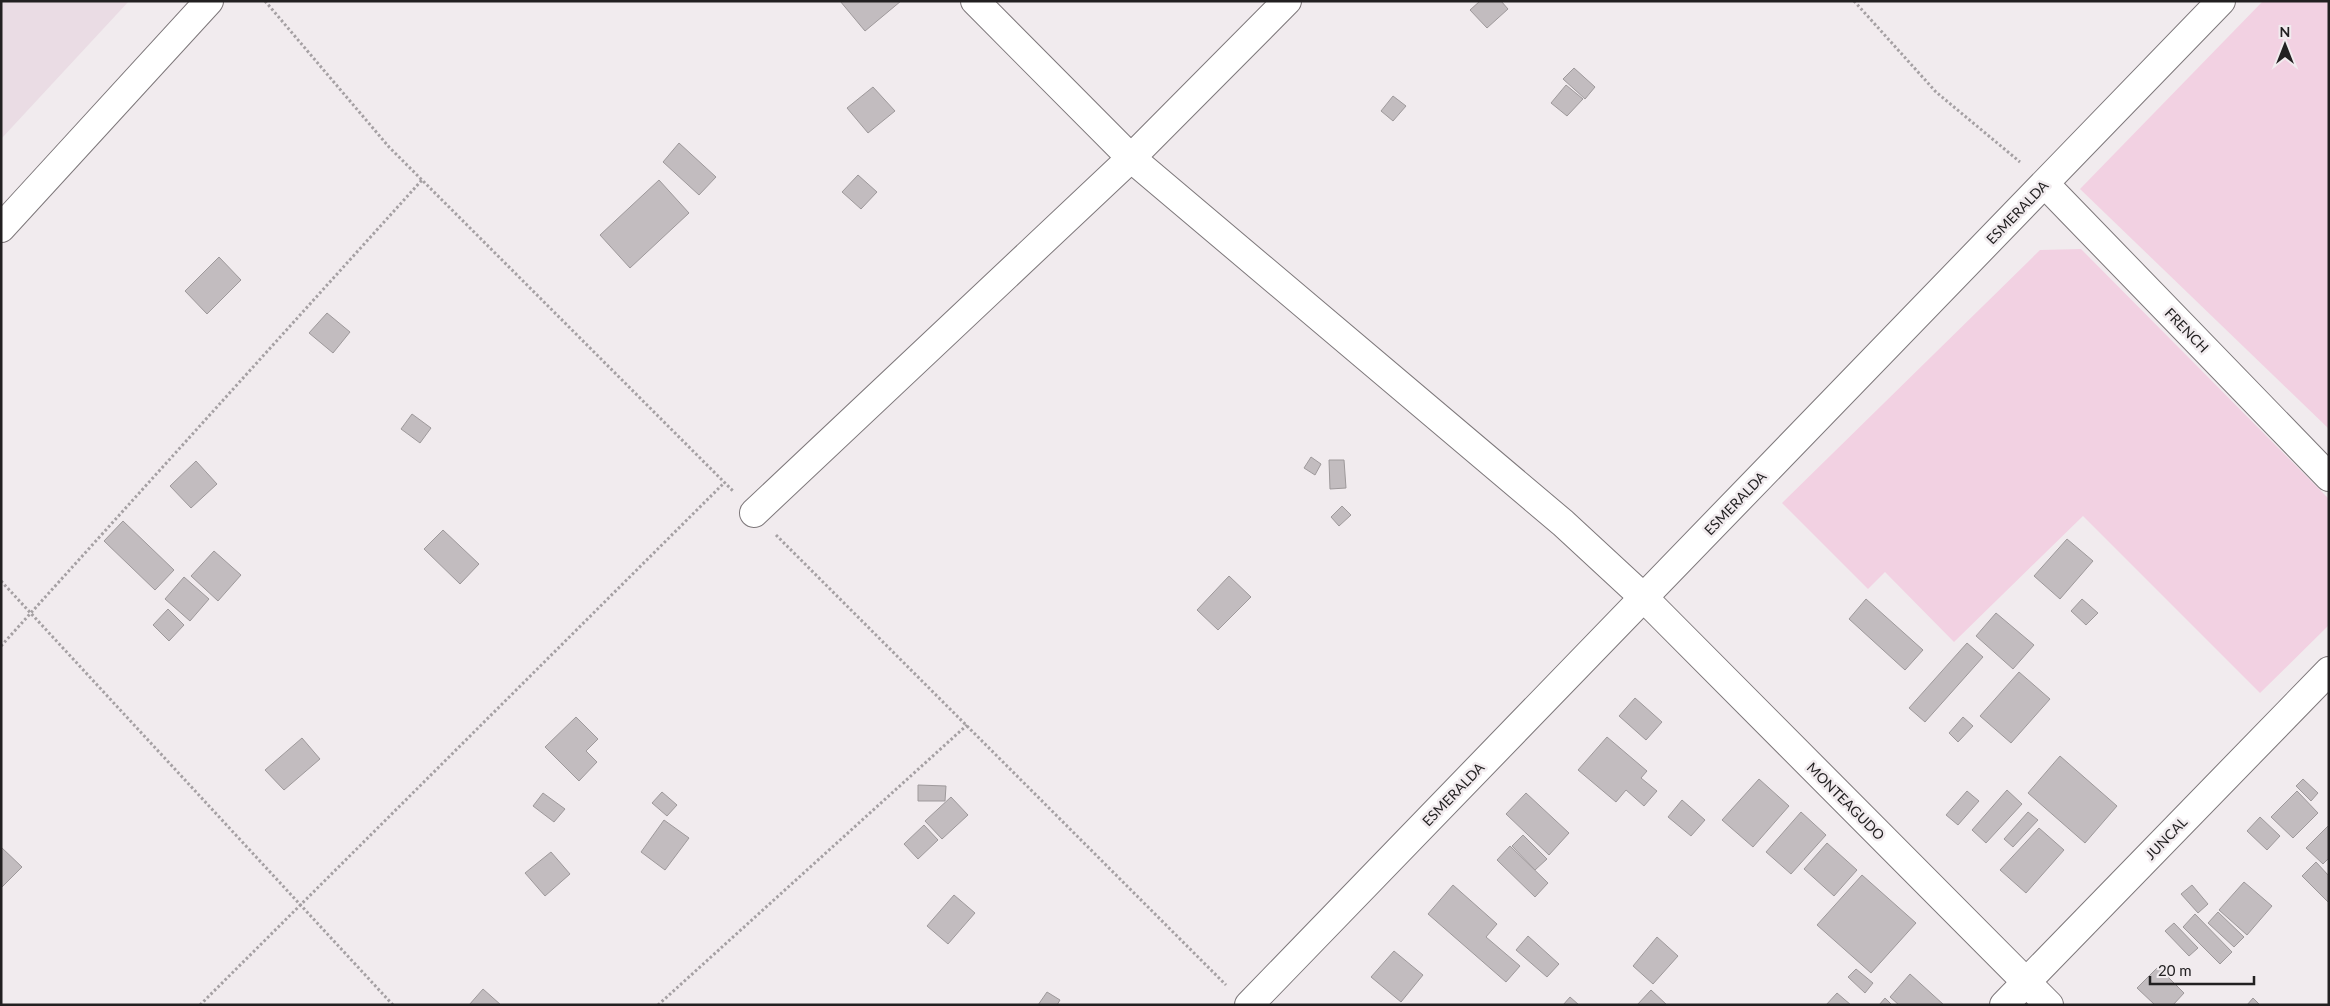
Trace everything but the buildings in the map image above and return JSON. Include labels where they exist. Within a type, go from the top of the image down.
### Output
[{"type":"street","points":[[1,228],[209,1]]},
{"type":"street","name":"MONTEAGUDO","points":[[975,1],[1131,158],[1563,523],[1643,597],[2049,1005]]},
{"type":"street","points":[[754,513],[1131,158],[1287,1]]},
{"type":"street","name":"ESMERALDA","points":[[1249,1005],[2221,1]]},
{"type":"street","name":"FRENCH","points":[[2045,184],[2329,477]]},
{"type":"street","name":"JUNCAL","points":[[2004,1005],[2329,671]]},
{"type":"path","points":[[1854,1],[1936,92],[2045,184]]},
{"type":"path","points":[[1,646],[422,180]]},
{"type":"path","points":[[200,1005],[724,483]]},
{"type":"path","points":[[1,581],[393,1005]]},
{"type":"path","points":[[658,1005],[967,725]]},
{"type":"shaded area","points":[[1,1],[129,1],[1,139]]},
{"type":"shaded area","points":[[2263,1],[2329,1],[2329,429],[2080,189]]},
{"type":"shaded area","points":[[2081,249],[2329,499],[2329,625],[2260,693],[2083,516],[1954,642],[1885,572],[1868,589],[1782,503],[2040,250]]}]
